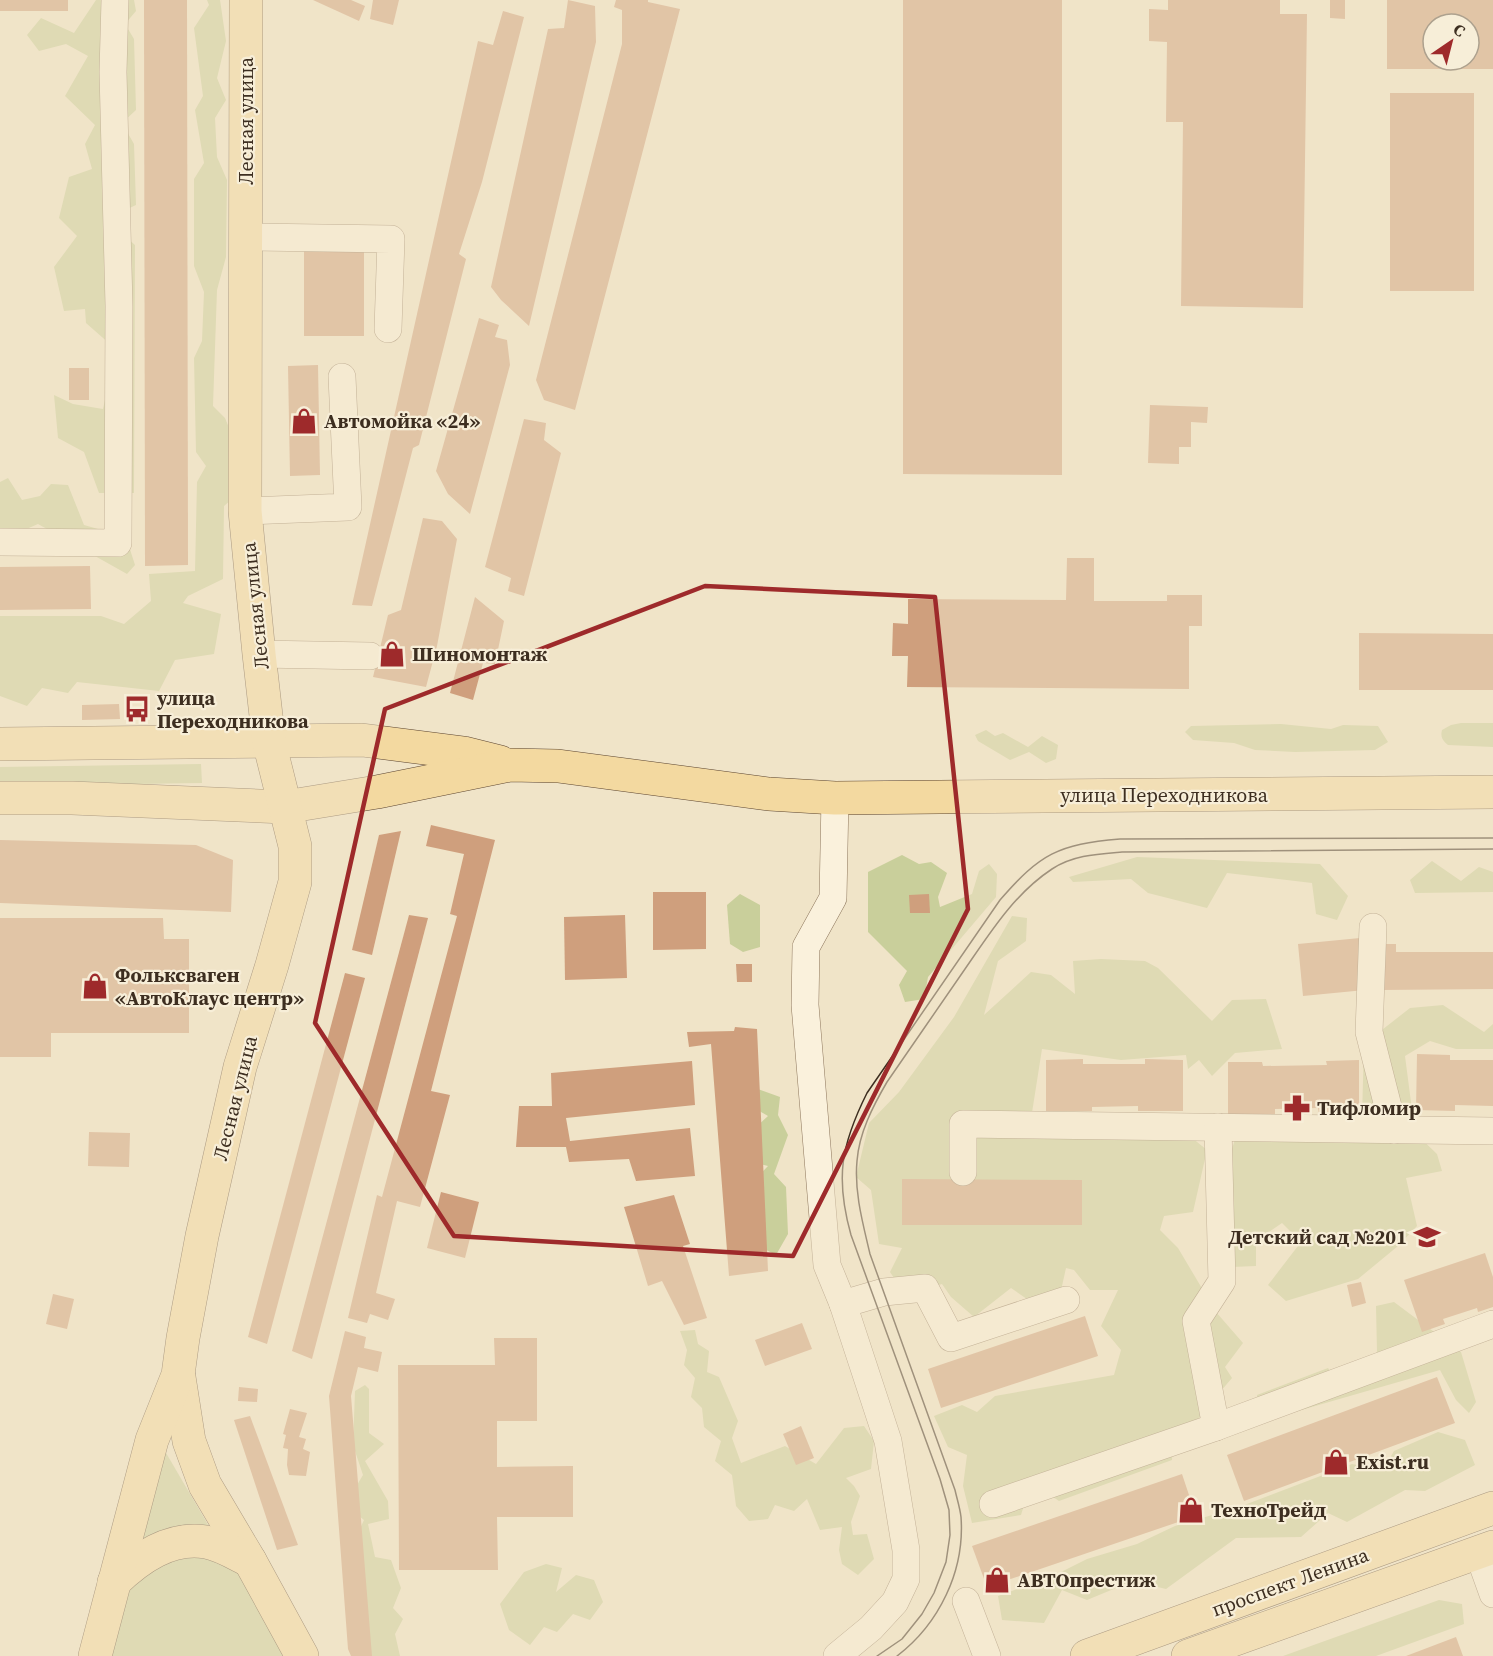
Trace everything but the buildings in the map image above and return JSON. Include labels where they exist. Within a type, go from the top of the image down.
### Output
[{"type":"main road","name":"Лесная улица","points":[[178,1375],[202,1236],[240,1067],[295,882],[295,846],[270,742],[245,511],[246,0]]},
{"type":"main road","points":[[0,744],[362,740],[464,753],[510,765]]},
{"type":"main road","points":[[0,798],[72,798],[285,807],[377,792],[510,765]]},
{"type":"main road","name":"улица Переходникова","points":[[510,765],[558,766],[769,794],[835,798],[1493,792]]},
{"type":"main road","points":[[178,1375],[189,1441],[205,1485],[303,1656]]},
{"type":"main road","points":[[95,1656],[152,1440],[178,1375]]},
{"type":"main road","name":"проспект Ленина","points":[[1087,1656],[1493,1508]]},
{"type":"main road","points":[[114,1582],[143,1557],[183,1542],[207,1542],[250,1561]]},
{"type":"main road","name":"проспект Ленина","points":[[1188,1656],[1485,1550]]},
{"type":"lane","points":[[0,542],[118,543],[118,306],[113,72],[115,0]]},
{"type":"lane","points":[[246,237],[391,240],[388,329]]},
{"type":"lane","points":[[245,511],[348,507],[342,377]]},
{"type":"lane","points":[[259,654],[370,657]]},
{"type":"lane","points":[[835,798],[833,898],[806,946],[805,1005],[827,1265],[843,1304],[888,1441],[906,1550],[906,1578],[895,1602],[872,1628],[837,1656]]},
{"type":"lane","points":[[1373,927],[1369,1032],[1394,1130]]},
{"type":"lane","points":[[963,1172],[963,1124],[1493,1131]]},
{"type":"lane","points":[[1216,1427],[1196,1321],[1222,1281],[1218,1127]]},
{"type":"lane","points":[[843,1304],[884,1292],[925,1287],[951,1338],[1066,1300]]},
{"type":"lane","points":[[993,1504],[1216,1427],[1493,1324]]},
{"type":"lane","points":[[1485,1550],[1493,1594]]},
{"type":"lane","points":[[966,1601],[987,1656]]},
{"type":"highlighted area","points":[[705,586],[935,597],[968,909],[793,1256],[454,1236],[315,1023],[385,709]]},
{"type":"green space","points":[[96,0],[134,0],[136,11],[125,24],[134,39],[136,110],[122,123],[134,144],[136,205],[106,219],[135,245],[134,493],[99,493],[84,452],[58,438],[54,395],[73,404],[103,409],[109,382],[111,345],[86,323],[85,309],[64,311],[54,267],[77,236],[59,218],[69,177],[92,169],[85,144],[95,125],[65,96],[88,56],[66,44],[39,51],[27,35],[41,18],[74,33]]},
{"type":"green space","points":[[207,0],[220,0],[226,41],[217,78],[226,100],[215,118],[217,157],[227,180],[226,257],[217,290],[213,406],[225,418],[243,462],[240,492],[224,506],[223,579],[188,596],[183,603],[221,614],[214,654],[175,660],[159,691],[77,682],[68,693],[42,688],[27,706],[0,696],[0,616],[101,616],[124,624],[151,601],[149,574],[195,571],[197,482],[206,466],[196,452],[194,358],[202,341],[204,292],[194,266],[194,179],[204,163],[195,110],[203,96],[194,28],[209,5]]},
{"type":"green space","points":[[8,478],[22,500],[40,496],[51,484],[68,485],[84,525],[126,537],[135,565],[127,574],[38,524],[8,537],[0,536],[0,482]]},
{"type":"green space","points":[[1461,723],[1493,723],[1493,747],[1448,745],[1442,739],[1442,730]]},
{"type":"green space","points":[[1281,724],[1331,729],[1343,725],[1378,726],[1388,742],[1375,750],[1295,752],[1255,750],[1234,743],[1193,740],[1185,732],[1191,726]]},
{"type":"green space","points":[[986,730],[995,736],[1003,733],[1028,747],[1042,736],[1058,745],[1056,759],[1046,763],[1029,752],[1010,760],[978,741],[975,735]]},
{"type":"green space","points":[[201,764],[202,783],[0,786],[0,767]]},
{"type":"green space","points":[[902,855],[919,864],[931,862],[947,873],[938,897],[940,907],[972,894],[979,871],[989,864],[997,874],[996,897],[928,977],[924,999],[905,1002],[899,985],[907,971],[868,932],[868,872]]},
{"type":"green space","points":[[1137,857],[1320,864],[1348,896],[1337,920],[1316,914],[1312,883],[1227,873],[1207,908],[1148,893],[1131,879],[1073,882],[1069,877]]},
{"type":"green space","points":[[1432,861],[1461,881],[1479,867],[1493,872],[1493,892],[1415,893],[1410,880]]},
{"type":"green space","points":[[740,894],[760,905],[760,947],[743,952],[730,944],[727,905]]},
{"type":"green space","points":[[1012,916],[1027,918],[1026,941],[998,961],[984,1015],[1031,972],[1051,975],[1075,994],[1073,961],[1101,959],[1145,961],[1158,968],[1212,1021],[1232,1000],[1266,999],[1282,1049],[1235,1053],[1212,1076],[1199,1060],[1188,1069],[1186,1055],[1121,1060],[1042,1049],[1031,1119],[1171,1121],[1207,1150],[1193,1212],[1164,1216],[1160,1230],[1178,1248],[1216,1312],[1243,1343],[1225,1367],[1232,1378],[1220,1392],[1218,1406],[1173,1434],[1172,1460],[1059,1501],[1031,1482],[1021,1515],[972,1523],[963,1486],[967,1455],[948,1447],[934,1416],[962,1405],[977,1412],[995,1396],[1114,1375],[1121,1350],[1101,1326],[1118,1290],[1090,1290],[1074,1270],[1066,1268],[1060,1295],[1034,1304],[1011,1288],[974,1317],[951,1297],[942,1284],[906,1296],[890,1272],[902,1248],[879,1244],[871,1190],[856,1177],[869,1123],[899,1092],[954,1017]]},
{"type":"green space","points":[[1443,1005],[1484,1032],[1493,1024],[1493,1049],[1456,1049],[1430,1041],[1405,1056],[1412,1110],[1409,1127],[1437,1154],[1442,1171],[1406,1178],[1417,1226],[1398,1246],[1358,1279],[1286,1301],[1268,1285],[1301,1242],[1282,1223],[1256,1241],[1256,1266],[1232,1267],[1229,1158],[1242,1118],[1362,1117],[1364,1044],[1410,1008]]},
{"type":"green space","points":[[755,1088],[780,1097],[778,1115],[788,1135],[774,1174],[786,1187],[788,1234],[776,1255],[753,1243],[749,1186],[768,1166],[753,1162],[754,1129],[768,1116],[751,1106]]},
{"type":"green space","points":[[1394,1302],[1461,1352],[1476,1402],[1469,1413],[1456,1400],[1440,1370],[1260,1422],[1257,1395],[1328,1368],[1342,1388],[1377,1352],[1376,1306]]},
{"type":"green space","points":[[695,1330],[698,1344],[709,1351],[707,1372],[719,1377],[738,1421],[732,1438],[741,1463],[785,1446],[816,1464],[844,1428],[864,1426],[874,1441],[871,1469],[846,1478],[860,1496],[851,1522],[853,1535],[867,1534],[874,1559],[858,1575],[842,1564],[839,1550],[842,1527],[820,1530],[807,1499],[794,1511],[775,1505],[768,1519],[749,1521],[736,1506],[732,1475],[715,1461],[721,1441],[704,1427],[702,1408],[691,1397],[695,1378],[684,1365],[687,1350],[680,1331]]},
{"type":"green space","points":[[365,1385],[369,1389],[369,1433],[384,1444],[365,1461],[388,1501],[389,1519],[368,1524],[375,1557],[391,1560],[401,1588],[393,1608],[403,1619],[395,1634],[400,1656],[366,1656],[348,1554],[364,1520],[353,1511],[351,1495],[363,1475],[353,1445],[355,1391]]},
{"type":"green space","points":[[1438,1432],[1465,1440],[1475,1465],[1425,1491],[1405,1490],[1347,1522],[1328,1513],[1301,1537],[1236,1538],[1166,1589],[1133,1581],[1087,1600],[1062,1590],[1044,1623],[1002,1620],[998,1596],[1055,1575],[1087,1559],[1137,1544],[1175,1526],[1239,1507],[1352,1464],[1383,1470],[1394,1451]]},
{"type":"green space","points":[[162,1446],[214,1535],[135,1548]]},
{"type":"green space","points":[[194,1549],[234,1567],[287,1656],[109,1656],[128,1585],[136,1572]]},
{"type":"green space","points":[[546,1564],[562,1568],[556,1592],[576,1575],[594,1580],[603,1602],[590,1620],[573,1614],[557,1632],[544,1627],[530,1645],[509,1630],[500,1604],[524,1572]]},
{"type":"green space","points":[[1439,1600],[1462,1604],[1464,1624],[1376,1656],[1283,1656]]},
{"type":"tram line","points":[[877,1656],[902,1639],[922,1614],[934,1593],[946,1562],[950,1535],[949,1510],[940,1479],[851,1235],[843,1196],[843,1162],[851,1129],[867,1093],[1000,900],[1027,872],[1052,854],[1065,848],[1099,841],[1120,839],[1493,838]]},
{"type":"tram line","points":[[897,1656],[925,1628],[946,1595],[959,1557],[961,1517],[955,1490],[870,1254],[858,1196],[856,1173],[858,1151],[868,1120],[887,1082],[993,928],[1014,902],[1038,879],[1060,864],[1095,855],[1122,852],[1493,849]]},
{"type":"place","name":"Автомойка «24»","points":[[304,421]]},
{"type":"place","name":"Шиномонтаж","points":[[392,654]]},
{"type":"place","name":"улица Переходникова","points":[[137,709]]},
{"type":"place","name":"Фольксваген «АвтоКлаус центр»","points":[[95,986]]},
{"type":"place","name":"Тифломир","points":[[1297,1108]]},
{"type":"place","name":"Детский сад №201","points":[[1427,1237]]},
{"type":"place","name":"Exist.ru","points":[[1336,1462]]},
{"type":"place","name":"ТехноТрейд","points":[[1191,1510]]},
{"type":"place","name":"АВТОпрестиж","points":[[997,1580]]}]
